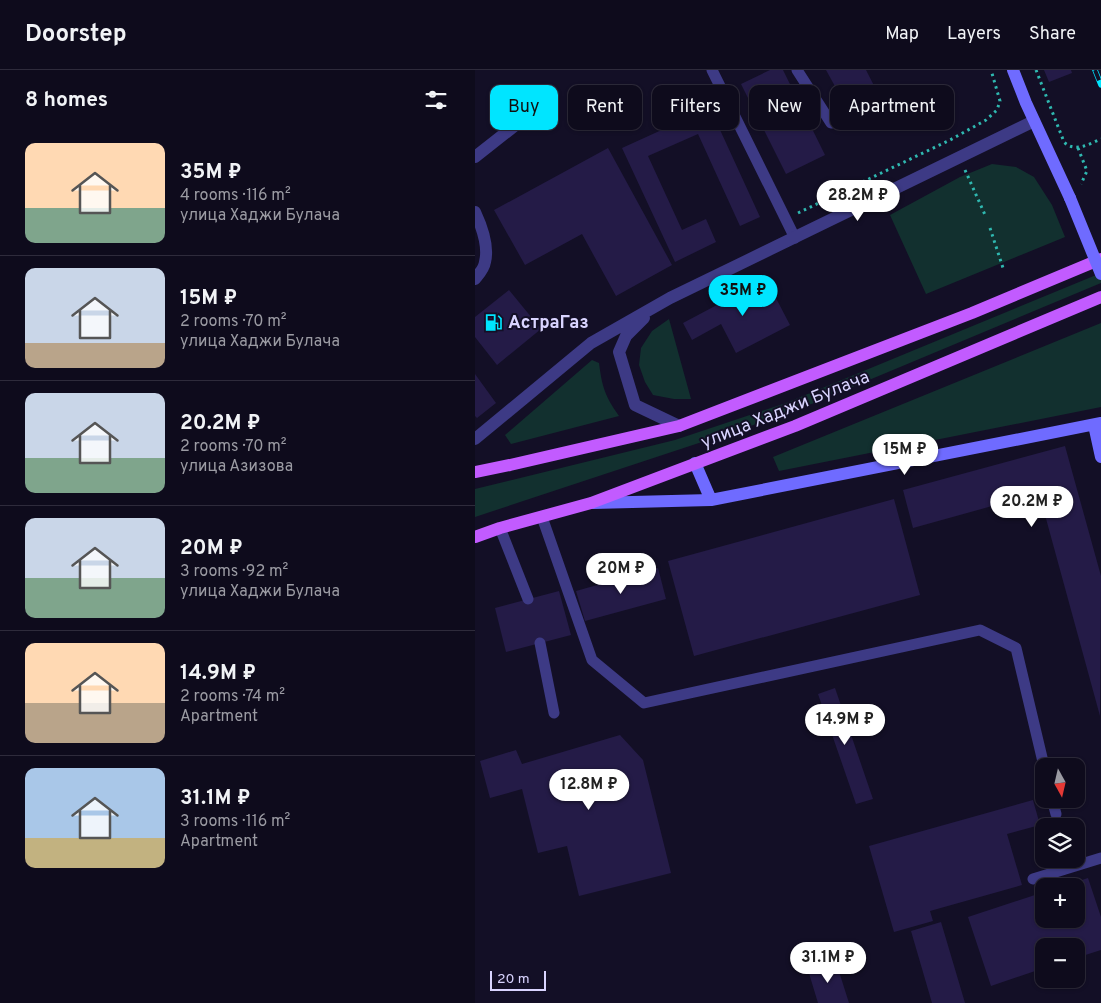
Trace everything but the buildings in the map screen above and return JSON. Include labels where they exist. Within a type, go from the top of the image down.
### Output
[{"type":"main road","points":[[1013,70],[1034,121],[1070,198],[1101,274]]},
{"type":"main road","name":"улица Хаджи Булача","points":[[475,472],[510,466],[679,426],[963,317],[1101,259]]},
{"type":"main road","name":"улица Хаджи Булача","points":[[475,537],[500,528],[591,503],[795,426],[1101,297]]},
{"type":"main road","points":[[591,503],[711,500],[1097,424],[1101,457]]},
{"type":"main road","points":[[695,463],[711,500]]},
{"type":"street","points":[[475,439],[591,343],[670,298],[1034,121]]},
{"type":"street","points":[[475,158],[510,130]]},
{"type":"street","points":[[475,212],[486,250],[485,263],[475,279]]},
{"type":"street","points":[[670,298],[644,318],[626,336],[619,352],[635,405],[679,426]]},
{"type":"lane","points":[[712,70],[795,238]]},
{"type":"lane","points":[[797,70],[830,121]]},
{"type":"lane","points":[[542,517],[592,660],[644,703],[980,630],[1016,648],[1042,758]]},
{"type":"lane","points":[[500,528],[528,599]]},
{"type":"lane","points":[[540,643],[554,713]]},
{"type":"lane","points":[[1054,808],[1056,814]]},
{"type":"lane","points":[[1033,878],[1101,858]]},
{"type":"path","points":[[786,219],[941,144],[986,120],[997,110],[1000,101],[991,70]]},
{"type":"path","points":[[1036,70],[1064,142],[1069,147],[1078,148],[1101,140]]},
{"type":"path","points":[[1078,148],[1087,171],[1081,187]]},
{"type":"path","points":[[965,169],[986,217]]},
{"type":"path","points":[[991,228],[1004,271]]},
{"type":"green space","points":[[992,164],[1016,167],[1034,177],[1052,205],[1065,237],[926,294],[890,215],[960,177]]},
{"type":"green space","points":[[1101,273],[1101,283],[790,413],[475,517],[475,489],[675,440],[786,403]]},
{"type":"green space","points":[[669,319],[691,399],[674,399],[653,395],[645,382],[639,365],[641,348],[652,331]]},
{"type":"green space","points":[[1101,323],[1101,407],[779,471],[773,457]]},
{"type":"green space","points":[[592,360],[599,363],[605,391],[610,403],[619,416],[511,444],[505,435]]},
{"type":"railway","points":[[1095,70],[1101,85]]},
{"type":"place","name":"АстраГаз","points":[[494,322]]}]
